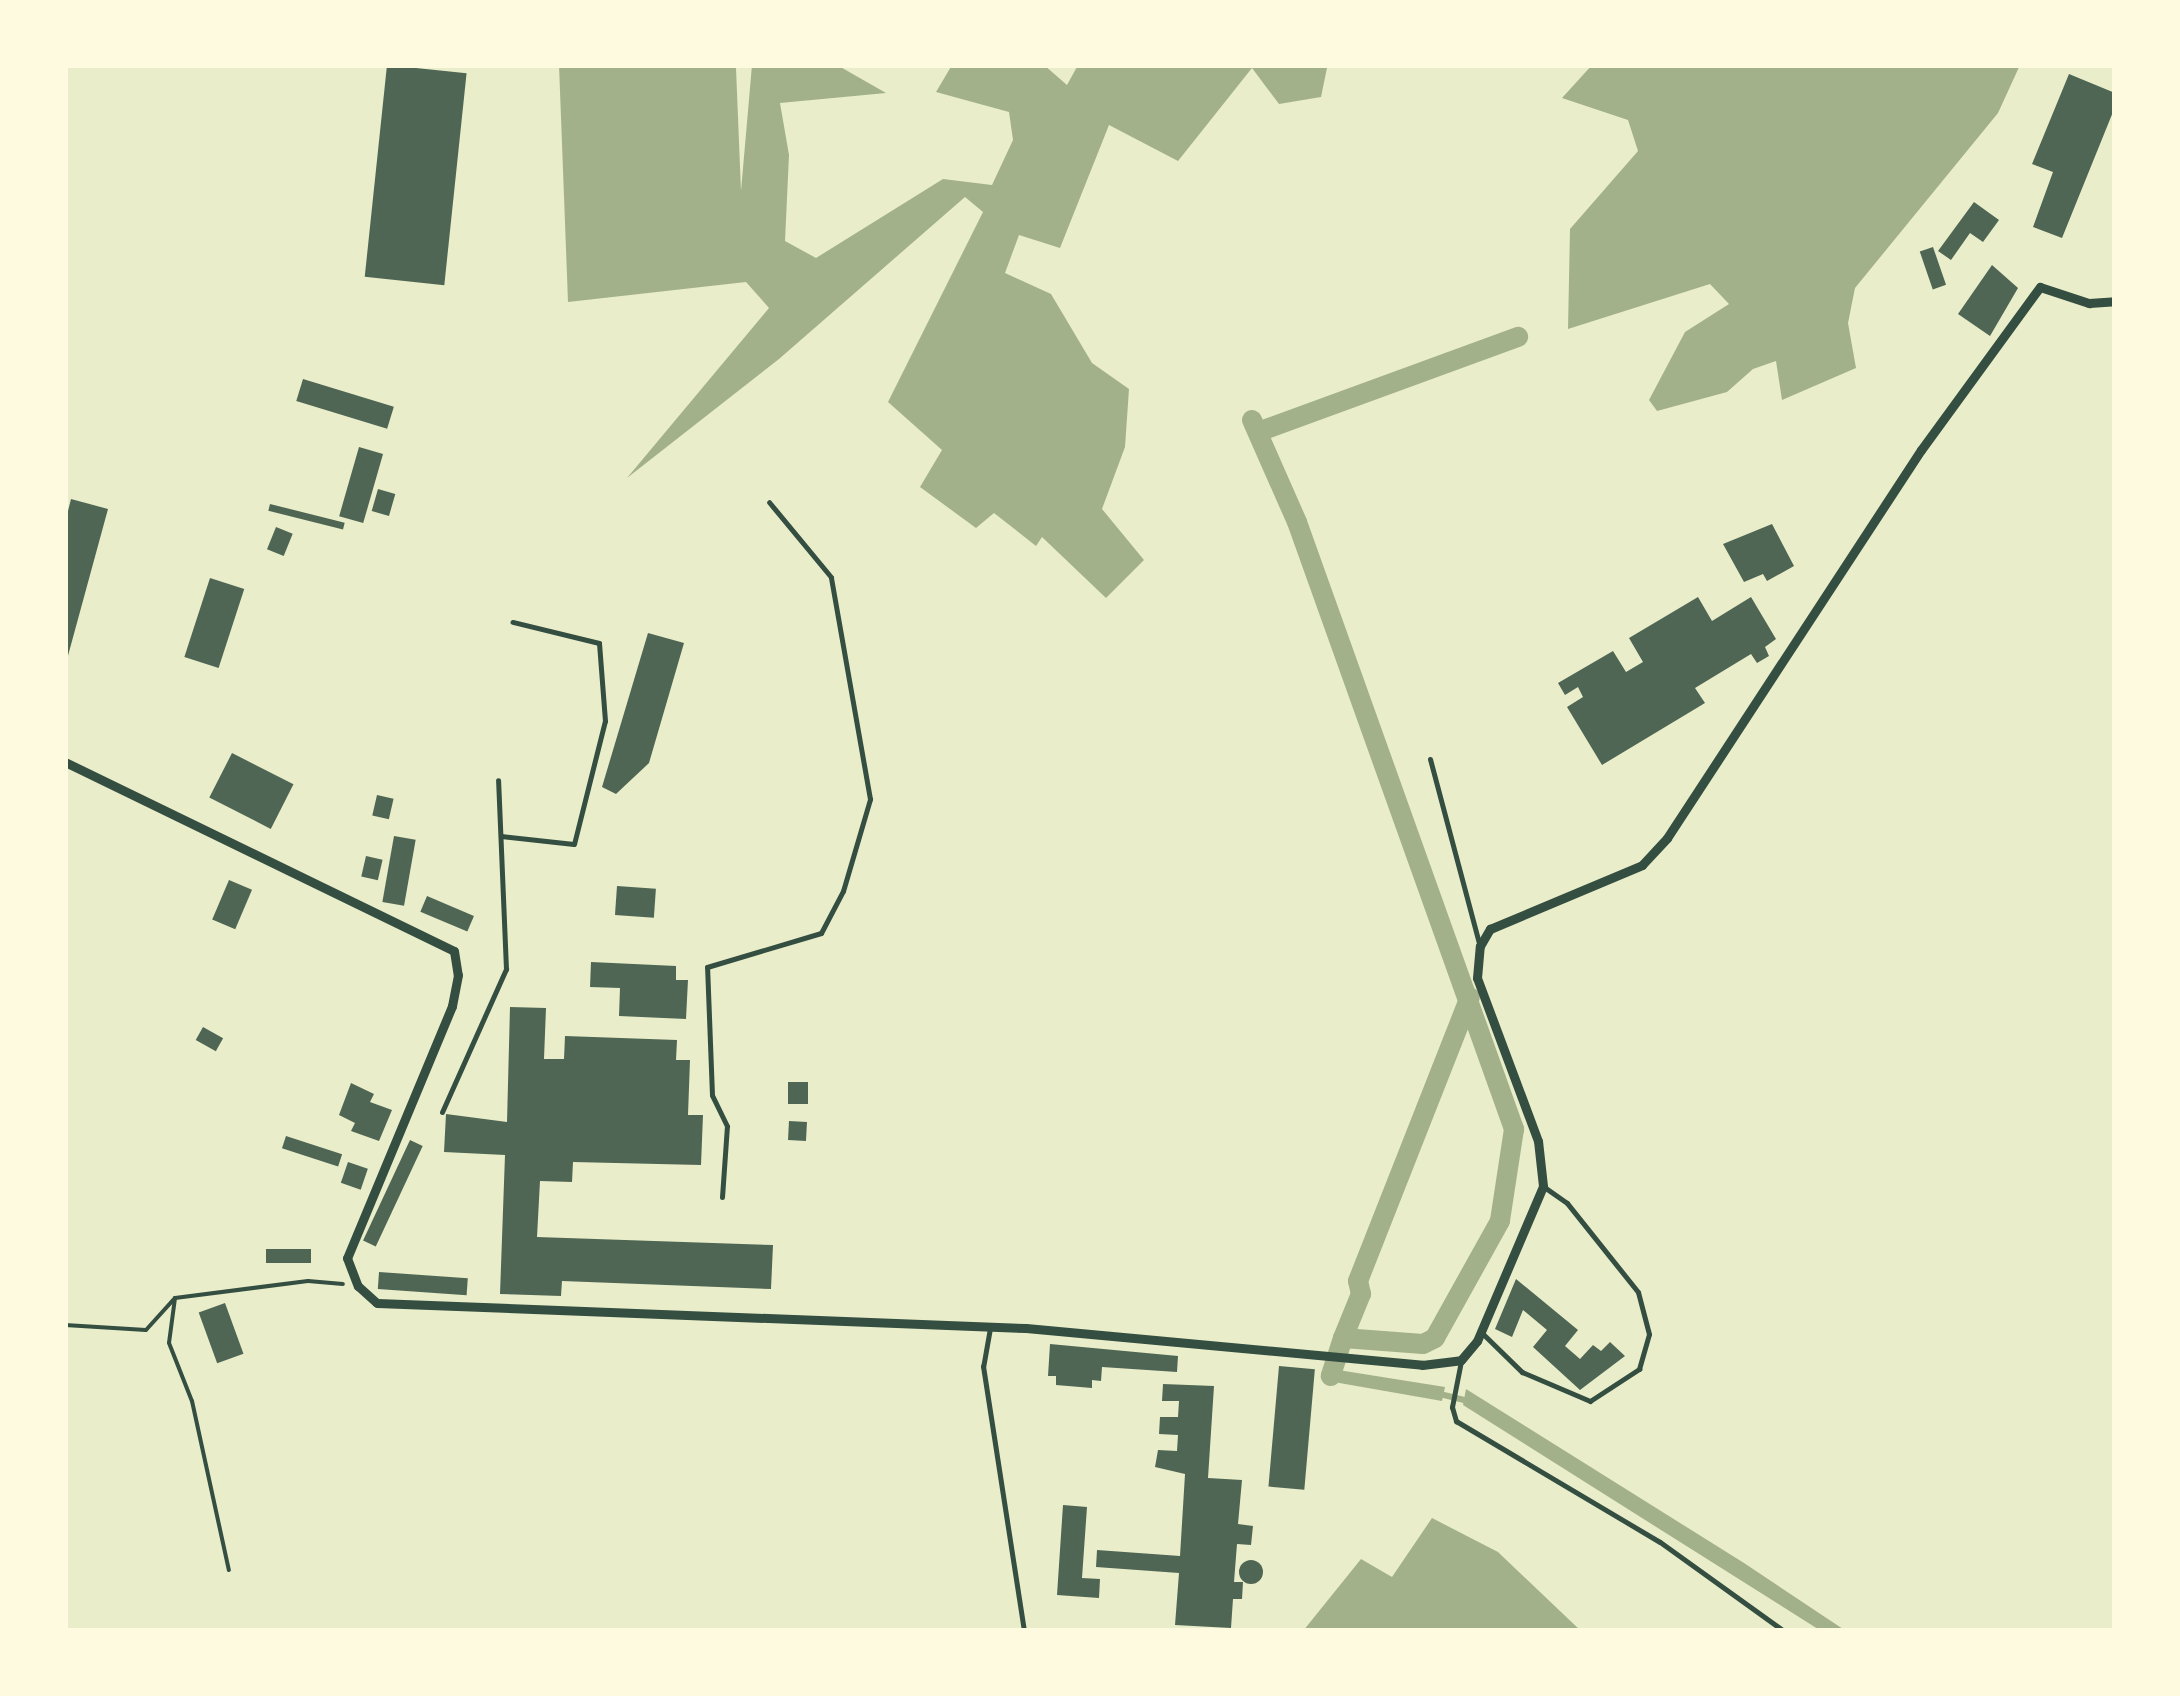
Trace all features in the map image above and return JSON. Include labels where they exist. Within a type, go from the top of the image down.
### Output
[{"type":"street","points":[[65,762],[454,951],[458,976],[452,1006],[346,1258],[358,1286],[378,1302],[990,1327],[1381,1362],[1461,1360],[1480,1332],[1543,1186],[1538,1141],[1477,978],[1480,946],[1490,929],[1642,865],[1667,838],[1921,450],[2040,287],[2089,303],[2115,300]]},
{"type":"lane","points":[[722,1197],[727,1126],[712,1095],[708,967],[821,933],[843,891],[870,799],[832,577],[769,502]]},
{"type":"lane","points":[[501,836],[574,844],[604,722],[599,643],[512,622]]},
{"type":"lane","points":[[1430,759],[1480,946]]},
{"type":"lane","points":[[442,1112],[506,969],[498,780]]},
{"type":"lane","points":[[1480,1332],[1522,1372],[1590,1401],[1639,1369],[1649,1334],[1638,1292],[1568,1203],[1543,1186]]},
{"type":"lane","points":[[990,1327],[983,1366],[1024,1631]]},
{"type":"lane","points":[[1461,1360],[1452,1407],[1456,1422],[1660,1542],[1784,1631]]},
{"type":"path","points":[[65,1325],[146,1330],[175,1298],[308,1281],[358,1286]]},
{"type":"path","points":[[175,1298],[169,1343],[192,1401],[229,1570]]},
{"type":"shaded area","points":[[559,65],[736,68],[741,191],[752,65],[837,65],[886,93],[780,103],[789,155],[785,241],[816,258],[943,179],[992,185],[1013,140],[1009,112],[936,92],[952,65],[1044,65],[1067,85],[1078,65],[1327,68],[1321,97],[1279,104],[1252,68],[1178,161],[1109,125],[1060,248],[1019,235],[1005,273],[1051,294],[1092,363],[1129,389],[1125,447],[1102,509],[1144,560],[1106,598],[1042,537],[1036,546],[994,513],[976,528],[920,487],[942,450],[888,402],[983,212],[965,197],[779,359],[627,478],[769,308],[746,282],[568,302]]},
{"type":"shaded area","points":[[1592,65],[2020,65],[1998,113],[1855,288],[1848,323],[1856,368],[1782,400],[1776,361],[1753,369],[1727,392],[1657,411],[1649,400],[1685,332],[1729,304],[1710,284],[1568,329],[1570,229],[1638,151],[1628,120],[1562,98]]},
{"type":"shaded area","points":[[1332,1369],[1445,1387],[1442,1401],[1328,1381]]},
{"type":"shaded area","points":[[1466,1389],[1846,1631],[1821,1631],[1463,1405]]},
{"type":"shaded area","points":[[1432,1518],[1498,1552],[1581,1631],[1303,1631],[1361,1559],[1392,1577]]},
{"type":"building","points":[[387,65],[467,73],[444,285],[365,277]]},
{"type":"building","points":[[2069,74],[2115,93],[2115,107],[2062,238],[2033,227],[2053,172],[2032,164]]},
{"type":"building","points":[[1974,202],[1999,220],[1983,242],[1970,233],[1951,260],[1938,251]]},
{"type":"building","points":[[1933,247],[1946,285],[1933,289],[1920,252]]},
{"type":"building","points":[[1992,265],[2018,288],[1990,336],[1958,314]]},
{"type":"building","points":[[303,379],[394,407],[387,429],[296,401]]},
{"type":"building","points":[[359,447],[383,454],[363,523],[339,516]]},
{"type":"building","points":[[378,489],[395,494],[389,516],[372,511]]},
{"type":"building","points":[[71,499],[108,509],[66,663],[65,523]]},
{"type":"building","points":[[270,504],[345,523],[343,529],[268,511]]},
{"type":"building","points":[[1772,524],[1794,566],[1767,581],[1763,574],[1744,582],[1723,544]]},
{"type":"building","points":[[276,527],[293,534],[284,556],[267,549]]},
{"type":"building","points":[[210,578],[244,589],[219,668],[184,657]]},
{"type":"building","points":[[1698,597],[1712,621],[1751,597],[1776,639],[1765,647],[1769,656],[1757,663],[1751,654],[1695,688],[1705,703],[1602,765],[1567,707],[1583,697],[1578,687],[1565,695],[1558,683],[1613,651],[1626,672],[1643,662],[1629,638]]},
{"type":"building","points":[[648,633],[684,643],[649,763],[616,794],[602,787]]},
{"type":"building","points":[[232,753],[293,784],[271,829],[209,798]]},
{"type":"building","points":[[377,795],[394,799],[389,819],[372,815]]},
{"type":"building","points":[[394,836],[416,840],[404,906],[382,902]]},
{"type":"building","points":[[366,856],[383,860],[378,880],[361,876]]},
{"type":"building","points":[[229,880],[252,890],[235,929],[212,920]]},
{"type":"building","points":[[617,886],[656,889],[654,918],[615,915]]},
{"type":"building","points":[[427,896],[474,916],[467,932],[420,912]]},
{"type":"building","points":[[591,962],[676,966],[676,980],[688,980],[686,1019],[619,1016],[620,988],[590,987]]},
{"type":"building","points":[[510,1007],[546,1008],[544,1059],[564,1059],[565,1036],[677,1040],[676,1060],[690,1060],[688,1115],[703,1115],[701,1165],[573,1162],[572,1182],[540,1181],[537,1237],[773,1245],[771,1289],[562,1281],[561,1296],[500,1294],[505,1155],[444,1152],[446,1114],[507,1122]]},
{"type":"building","points":[[203,1027],[223,1038],[216,1051],[196,1040]]},
{"type":"building","points":[[788,1082],[808,1082],[808,1104],[788,1104]]},
{"type":"building","points":[[351,1083],[374,1094],[370,1102],[392,1110],[379,1141],[351,1131],[355,1123],[339,1115]]},
{"type":"building","points":[[789,1121],[807,1122],[806,1141],[788,1140]]},
{"type":"building","points":[[286,1136],[342,1154],[338,1167],[282,1148]]},
{"type":"building","points":[[410,1140],[423,1146],[376,1247],[363,1241]]},
{"type":"building","points":[[348,1162],[368,1169],[361,1190],[341,1183]]},
{"type":"building","points":[[266,1249],[311,1249],[311,1263],[266,1263]]},
{"type":"building","points":[[379,1272],[468,1278],[467,1295],[378,1289]]},
{"type":"building","points":[[1516,1279],[1578,1330],[1565,1346],[1580,1359],[1593,1345],[1601,1351],[1610,1342],[1625,1356],[1580,1390],[1533,1347],[1547,1330],[1523,1310],[1512,1337],[1495,1329]]},
{"type":"building","points":[[225,1303],[243,1354],[217,1363],[199,1313]]},
{"type":"building","points":[[1050,1344],[1178,1356],[1177,1372],[1102,1367],[1101,1381],[1092,1380],[1092,1388],[1056,1385],[1056,1376],[1048,1376]]},
{"type":"building","points":[[1279,1366],[1315,1369],[1304,1490],[1268,1487]]},
{"type":"building","points":[[1163,1384],[1214,1386],[1208,1478],[1242,1480],[1238,1524],[1253,1526],[1251,1545],[1237,1544],[1234,1582],[1243,1582],[1242,1599],[1233,1599],[1231,1628],[1175,1625],[1179,1573],[1096,1567],[1097,1550],[1180,1556],[1185,1474],[1155,1467],[1158,1450],[1177,1451],[1178,1435],[1159,1434],[1160,1417],[1178,1417],[1179,1401],[1162,1401]]},
{"type":"building","points":[[1063,1505],[1087,1507],[1082,1578],[1100,1579],[1099,1598],[1057,1595]]},
{"type":"building","points":[[1251,1560],[1260,1563],[1260,1581],[1251,1584],[1242,1581],[1239,1572],[1242,1563]]},
{"type":"waterway","points":[[1258,432],[1518,337]]},
{"type":"waterway","points":[[1252,420],[1297,522],[1514,1129],[1500,1221],[1435,1338],[1423,1344],[1343,1338],[1331,1376]]},
{"type":"waterway","points":[[1343,1338],[1361,1294],[1358,1281],[1470,997]]},
{"type":"waterway","points":[[1436,1393],[1468,1401]]}]
